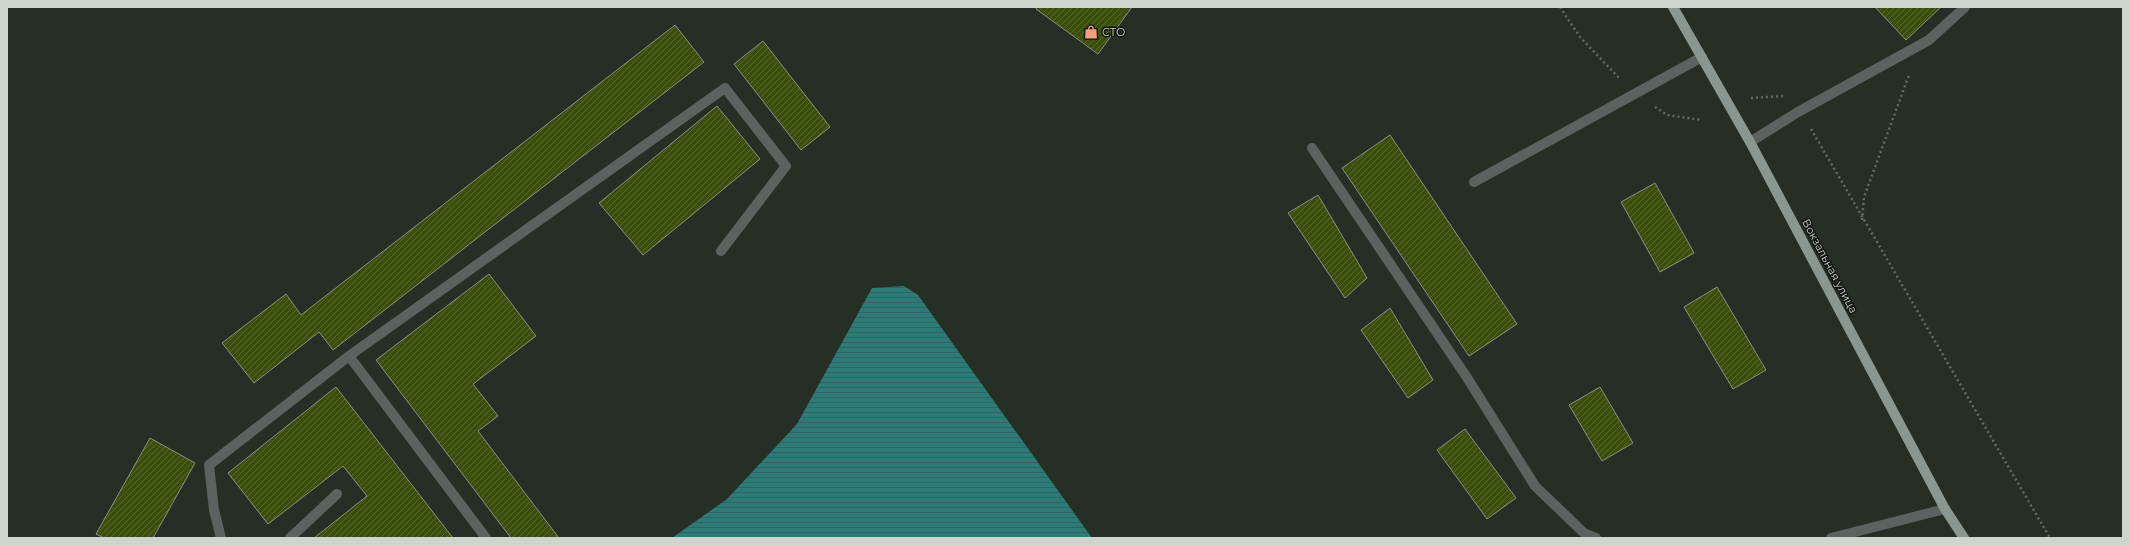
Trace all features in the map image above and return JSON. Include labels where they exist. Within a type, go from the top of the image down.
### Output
[{"type":"main road","name":"Вокзальная улица","points":[[1673,7],[1750,142],[1945,509],[1964,538]]},
{"type":"street","points":[[1750,142],[1798,112],[1920,43],[1929,40],[1965,7]]},
{"type":"street","points":[[1474,182],[1702,57]]},
{"type":"street","points":[[221,538],[214,510],[209,465],[349,356],[725,88],[786,166],[721,251]]},
{"type":"street","points":[[1312,148],[1466,376],[1535,486],[1584,533],[1596,538]]},
{"type":"street","points":[[349,356],[486,538]]},
{"type":"street","points":[[290,538],[337,494]]},
{"type":"street","points":[[1831,538],[1945,509]]},
{"type":"path","points":[[1862,220],[1864,197],[1920,43]]},
{"type":"path","points":[[1751,98],[1783,95],[1808,124],[1862,220],[2050,538]]},
{"type":"water","points":[[904,286],[918,295],[1092,538],[672,538],[727,499],[797,424],[872,288]]},
{"type":"building","name":"СТО","points":[[1037,7],[1132,7],[1098,54],[1036,9]]},
{"type":"building","points":[[1875,7],[1941,7],[1906,40]]},
{"type":"building","points":[[675,25],[704,62],[333,350],[319,332],[254,383],[222,343],[286,294],[301,315]]},
{"type":"building","points":[[763,41],[830,127],[801,150],[734,64]]},
{"type":"building","points":[[717,106],[760,159],[643,255],[599,203]]},
{"type":"building","points":[[1390,135],[1517,324],[1469,356],[1342,168]]},
{"type":"building","points":[[1655,183],[1694,253],[1660,272],[1621,202]]},
{"type":"building","points":[[1318,195],[1367,278],[1345,298],[1288,213]]},
{"type":"building","points":[[489,274],[536,336],[473,384],[498,416],[478,431],[559,538],[511,538],[376,360]]},
{"type":"building","points":[[1717,287],[1766,370],[1733,389],[1684,307]]},
{"type":"building","points":[[1390,308],[1433,380],[1408,398],[1361,330]]},
{"type":"building","points":[[336,387],[453,538],[314,538],[367,496],[343,466],[268,524],[228,473]]},
{"type":"building","points":[[1600,387],[1633,443],[1602,461],[1569,405]]},
{"type":"building","points":[[1465,429],[1516,498],[1487,519],[1437,450]]},
{"type":"building","points":[[150,438],[195,463],[153,538],[104,538],[96,534]]},
{"type":"place","name":"СТО","points":[[1091,32]]}]
